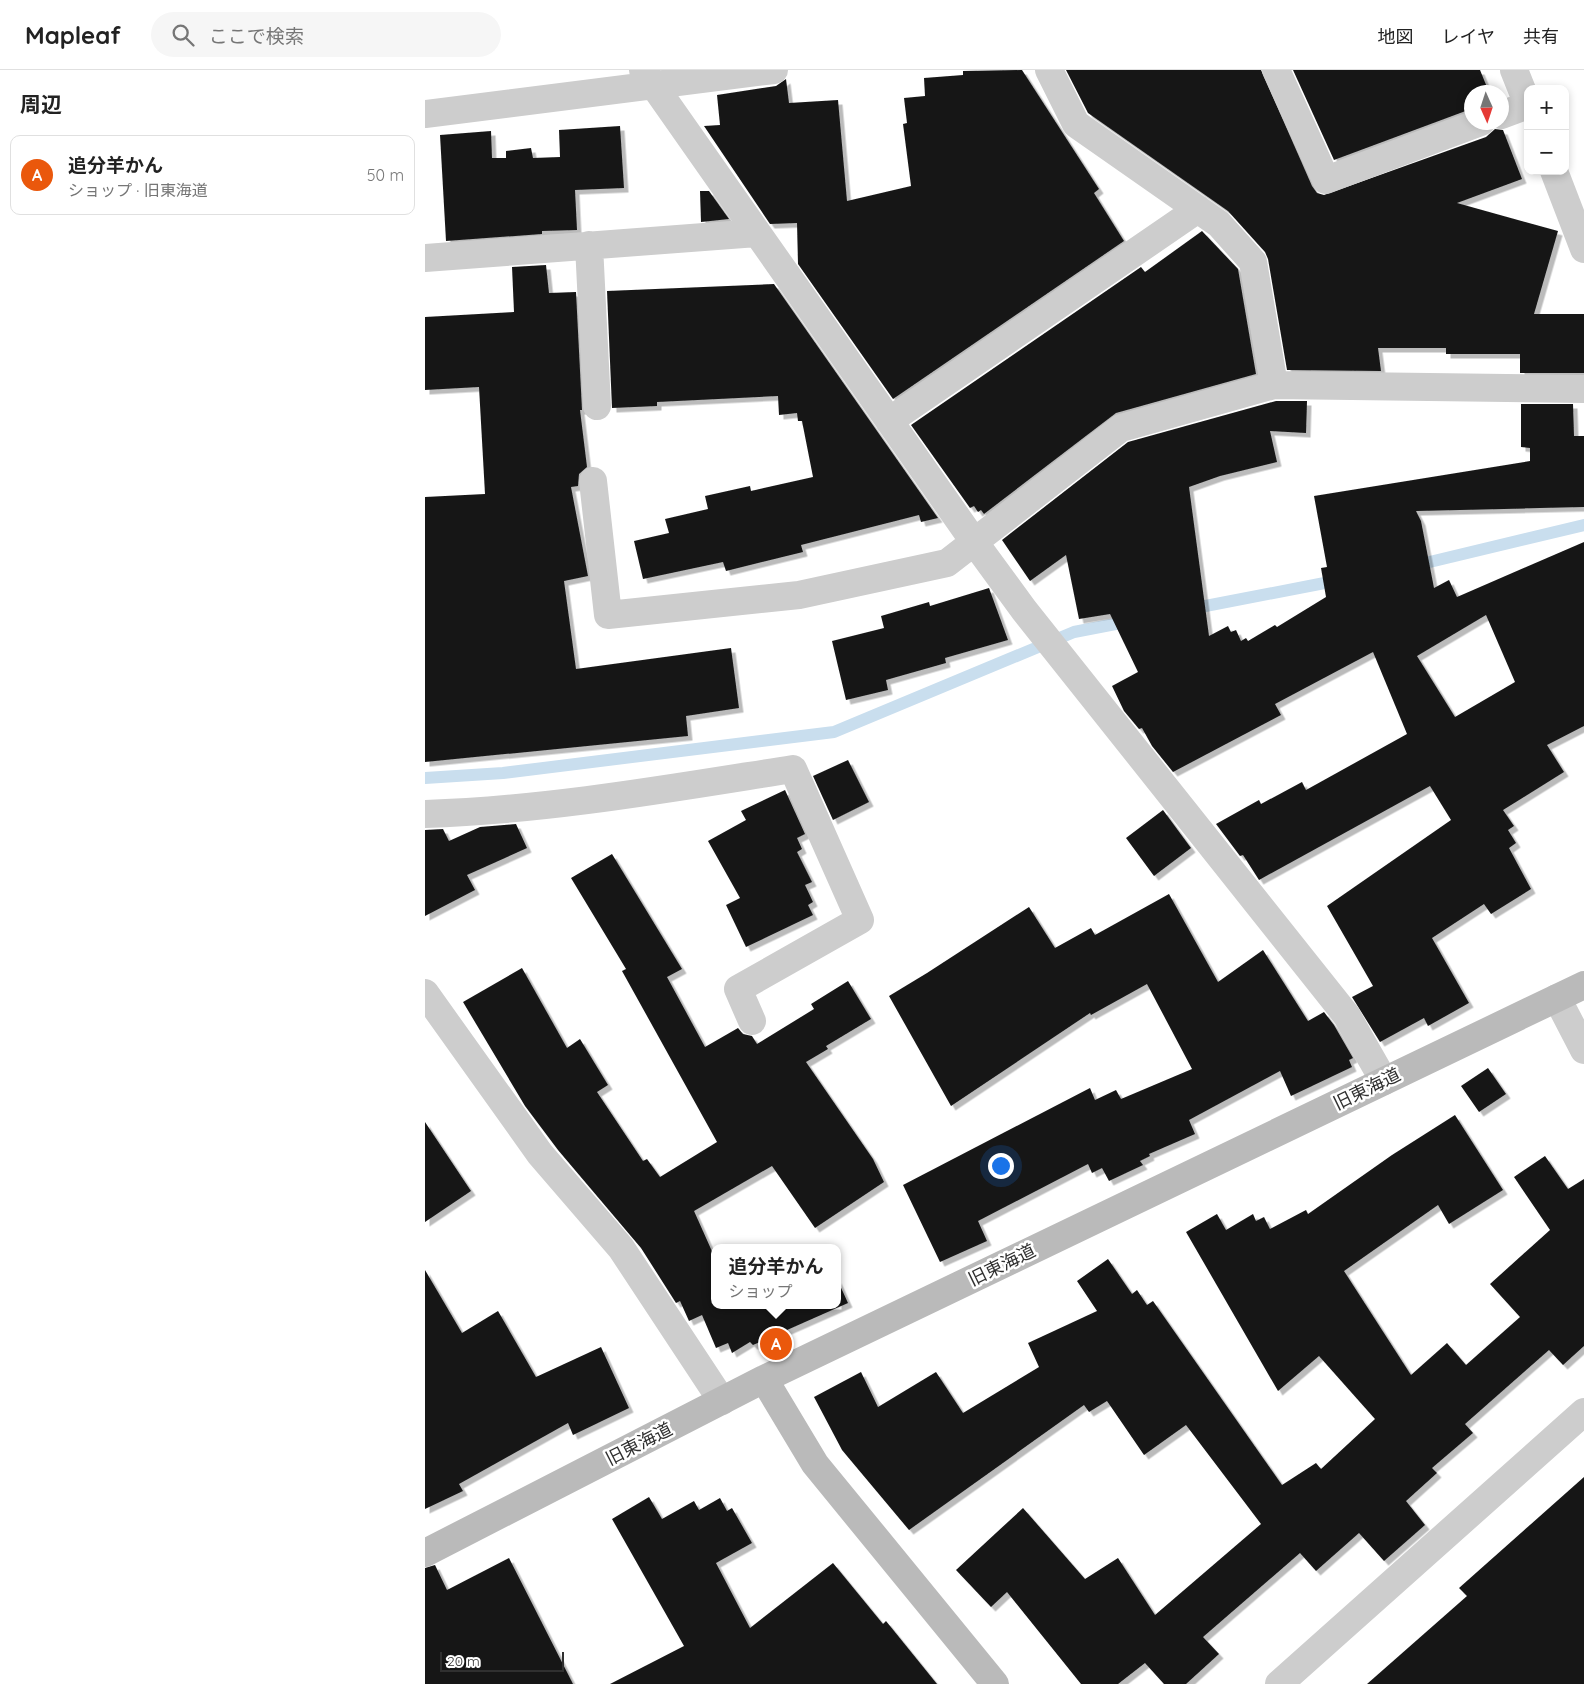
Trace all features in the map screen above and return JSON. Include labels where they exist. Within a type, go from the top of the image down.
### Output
[{"type":"street","points":[[425,114],[647,77],[773,70]]},
{"type":"street","points":[[1049,70],[1076,124],[1219,224],[1253,262],[1274,385]]},
{"type":"street","points":[[1276,70],[1326,180],[1464,128]]},
{"type":"street","points":[[1514,70],[1524,95]]},
{"type":"street","points":[[647,77],[1024,610],[1347,1016],[1384,1081]]},
{"type":"street","points":[[1509,112],[1524,106]]},
{"type":"street","points":[[1556,175],[1584,249]]},
{"type":"street","points":[[889,421],[1198,209]]},
{"type":"street","points":[[425,258],[757,233]]},
{"type":"street","points":[[589,245],[597,406]]},
{"type":"street","points":[[593,481],[608,615],[799,595],[947,563],[1121,428],[1274,385],[1584,389]]},
{"type":"street","points":[[425,814],[464,813],[650,791],[793,769],[860,920],[738,988],[752,1022]]},
{"type":"street","name":"旧東海道","points":[[425,1553],[764,1379],[1584,985]]},
{"type":"street","points":[[425,993],[540,1154],[621,1248],[722,1401]]},
{"type":"street","points":[[1557,998],[1584,1050]]},
{"type":"street","points":[[764,1379],[815,1464],[995,1684]]},
{"type":"street","points":[[1279,1684],[1584,1412]]},
{"type":"building","points":[[1022,70],[1099,189],[1094,193],[1124,241],[893,399],[798,264],[797,223],[770,224],[704,126],[720,125],[717,95],[776,86],[786,79],[789,103],[838,100],[847,201],[911,186],[903,124],[907,123],[904,98],[925,96],[924,78],[963,75],[963,71]]},
{"type":"building","points":[[1066,70],[1261,70],[1312,186],[1317,193],[1324,195],[1486,137],[1494,130],[1503,130],[1522,179],[1457,203],[1558,231],[1534,314],[1584,314],[1584,373],[1520,373],[1520,354],[1446,354],[1446,348],[1378,348],[1381,371],[1287,370],[1268,259],[1265,252],[1228,211],[1088,113]]},
{"type":"building","points":[[1293,70],[1480,70],[1486,85],[1464,85],[1464,112],[1334,160]]},
{"type":"building","points":[[620,126],[624,188],[575,190],[577,230],[542,231],[542,234],[446,241],[440,135],[491,131],[492,158],[506,158],[506,151],[531,148],[533,158],[560,157],[559,130]]},
{"type":"building","points":[[700,191],[709,191],[729,219],[701,222]]},
{"type":"building","points":[[1202,231],[1238,269],[1256,374],[1116,413],[984,514],[981,510],[978,512],[974,506],[970,508],[911,425],[1141,267],[1145,272]]},
{"type":"building","points":[[546,265],[549,293],[576,292],[582,410],[580,410],[587,467],[579,474],[578,486],[571,487],[588,576],[564,581],[576,669],[731,648],[739,708],[686,716],[688,736],[425,762],[425,497],[485,494],[479,387],[425,390],[425,317],[514,312],[512,267]]},
{"type":"building","points":[[774,284],[938,518],[921,522],[919,515],[801,545],[803,552],[726,571],[723,562],[643,579],[634,541],[669,533],[665,519],[708,509],[705,496],[750,486],[751,491],[813,477],[802,421],[798,421],[797,413],[779,415],[778,396],[657,402],[657,406],[612,408],[607,291]]},
{"type":"building","points":[[1276,401],[1307,401],[1306,433],[1270,431],[1277,462],[1220,476],[1189,487],[1209,636],[1228,626],[1231,632],[1236,630],[1241,641],[1246,638],[1248,641],[1275,625],[1277,627],[1326,597],[1321,568],[1327,567],[1314,496],[1530,461],[1530,448],[1521,447],[1521,404],[1573,404],[1574,436],[1584,436],[1584,507],[1416,511],[1421,521],[1434,588],[1449,580],[1457,597],[1584,542],[1584,726],[1547,745],[1564,772],[1503,810],[1514,826],[1508,830],[1516,843],[1509,848],[1531,889],[1491,914],[1484,904],[1432,938],[1469,1003],[1428,1026],[1424,1018],[1380,1042],[1352,997],[1373,986],[1327,906],[1451,820],[1430,786],[1259,880],[1243,855],[1240,856],[1216,824],[1259,800],[1261,804],[1302,782],[1306,790],[1407,734],[1373,652],[1275,704],[1281,715],[1173,772],[1152,746],[1142,728],[1139,729],[1124,711],[1112,686],[1138,672],[1110,614],[1079,619],[1066,555],[1030,581],[1002,540],[1128,442]],"holes":[[[1486,615],[1515,682],[1455,717],[1417,656]]]},
{"type":"building","points":[[989,588],[1008,640],[945,658],[946,663],[886,680],[888,690],[846,700],[832,641],[884,628],[881,616],[929,602],[930,606]]},
{"type":"building","points":[[848,760],[869,802],[833,820],[813,776]]},
{"type":"building","points":[[785,790],[805,834],[797,838],[802,849],[797,852],[812,882],[805,885],[813,902],[808,905],[813,915],[746,947],[726,905],[740,898],[708,841],[746,820],[741,811]]},
{"type":"building","points":[[1163,810],[1191,848],[1154,876],[1126,838]]},
{"type":"building","points":[[516,824],[527,848],[467,875],[475,890],[425,916],[425,830],[443,829],[449,841],[480,827]]},
{"type":"building","points":[[612,854],[682,969],[667,977],[705,1047],[738,1028],[743,1034],[752,1036],[757,1044],[814,1009],[811,1004],[848,981],[871,1019],[826,1046],[828,1049],[806,1062],[873,1159],[884,1182],[815,1228],[772,1166],[694,1211],[711,1249],[711,1309],[834,1309],[753,1345],[750,1342],[732,1353],[728,1343],[716,1348],[702,1315],[689,1321],[680,1301],[676,1303],[641,1248],[558,1150],[525,1106],[463,1002],[522,968],[567,1048],[580,1039],[608,1085],[597,1092],[643,1161],[647,1159],[660,1177],[717,1142],[622,971],[626,969],[571,878]]},
{"type":"building","points":[[1169,894],[1218,982],[1263,950],[1308,1021],[1324,1012],[1334,1025],[1353,1058],[1349,1060],[1352,1067],[1291,1096],[1280,1071],[1189,1120],[1195,1134],[1149,1154],[1150,1156],[1140,1161],[1143,1165],[1109,1181],[1102,1168],[1092,1173],[1088,1164],[978,1221],[987,1241],[940,1262],[903,1185],[1090,1088],[1095,1100],[1116,1090],[1121,1099],[1192,1069],[1147,984],[1091,1015],[1090,1013],[951,1106],[889,996],[1029,907],[1055,948],[1091,928],[1095,935]]},
{"type":"building","points":[[1488,1068],[1506,1094],[1479,1112],[1461,1086]]},
{"type":"building","points":[[1455,1115],[1503,1190],[1449,1224],[1438,1205],[1344,1271],[1411,1375],[1447,1343],[1466,1365],[1520,1317],[1490,1284],[1550,1230],[1514,1177],[1545,1156],[1568,1189],[1584,1179],[1584,1346],[1563,1365],[1549,1350],[1465,1424],[1473,1433],[1432,1468],[1437,1473],[1406,1501],[1425,1525],[1384,1561],[1359,1533],[1316,1571],[1300,1553],[1203,1637],[1219,1654],[1186,1684],[1164,1684],[1145,1663],[1118,1684],[1081,1684],[1007,1592],[991,1607],[956,1570],[1023,1508],[1085,1579],[1118,1558],[1155,1615],[1261,1524],[1186,1425],[1144,1455],[1107,1401],[1089,1412],[1084,1405],[909,1530],[842,1450],[814,1397],[861,1372],[878,1407],[936,1372],[963,1413],[1039,1367],[1028,1343],[1097,1311],[1077,1281],[1108,1259],[1132,1294],[1137,1290],[1147,1305],[1153,1301],[1282,1485],[1316,1463],[1321,1469],[1375,1419],[1319,1356],[1278,1391],[1186,1232],[1217,1214],[1226,1230],[1253,1214],[1256,1221],[1264,1217],[1270,1229],[1306,1210],[1308,1214],[1392,1155]]},
{"type":"building","points":[[425,1122],[471,1191],[425,1222]]},
{"type":"building","points":[[425,1270],[462,1333],[498,1311],[536,1377],[601,1347],[629,1408],[573,1435],[568,1423],[459,1484],[463,1491],[425,1509]]},
{"type":"building","points":[[841,1288],[848,1303],[841,1306]]},
{"type":"building","points":[[1584,1477],[1584,1684],[1367,1684],[1467,1596],[1459,1588]]},
{"type":"building","points":[[649,1497],[662,1519],[694,1501],[699,1510],[720,1498],[727,1511],[732,1508],[752,1543],[716,1563],[750,1628],[833,1563],[883,1624],[886,1621],[937,1684],[610,1684],[684,1646],[612,1519]]},
{"type":"building","points":[[509,1558],[573,1684],[425,1684],[425,1568],[435,1565],[447,1590]]},
{"type":"waterway","points":[[1413,566],[1584,525]]},
{"type":"waterway","points":[[1190,609],[1340,580]]},
{"type":"waterway","points":[[425,778],[503,773],[834,732],[1074,632],[1131,621]]},
{"type":"place","name":"追分羊かん","points":[[776,1344]]}]
